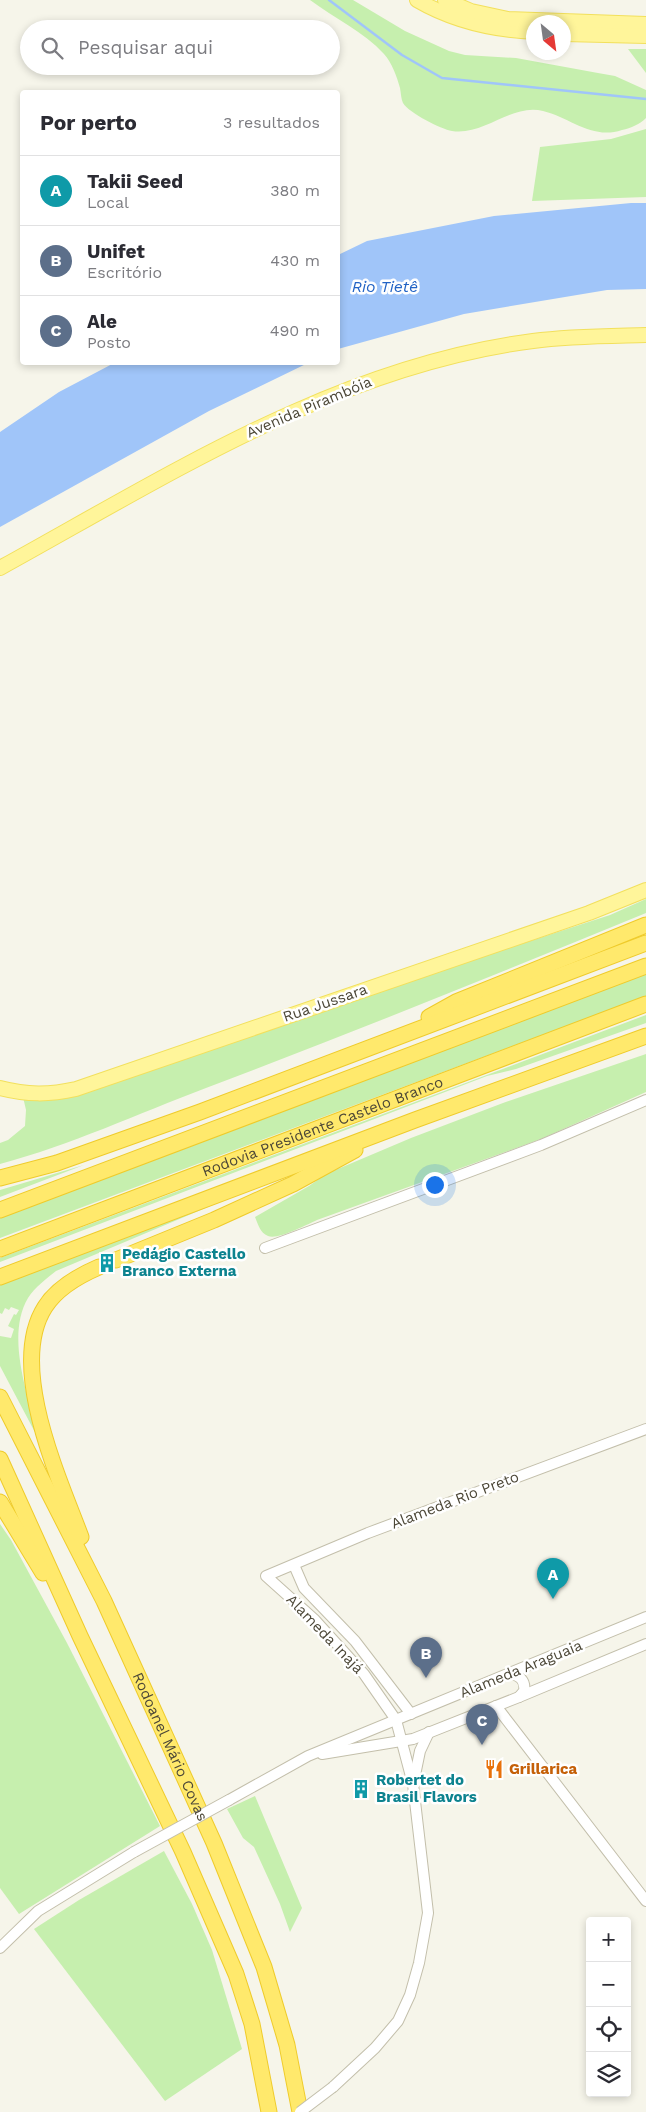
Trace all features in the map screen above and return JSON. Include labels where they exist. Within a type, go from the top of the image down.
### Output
[{"type":"highway","points":[[398,1037],[456,1002],[646,925]]},
{"type":"highway","points":[[0,1178],[66,1160],[200,1112],[646,943]]},
{"type":"highway","points":[[0,1210],[646,966]]},
{"type":"highway","name":"Rodovia Presidente Castelo Branco","points":[[0,1249],[646,1004]]},
{"type":"highway","points":[[0,1277],[618,1046],[646,1038]]},
{"type":"highway","points":[[116,1260],[214,1220],[293,1184],[352,1152],[370,1138]]},
{"type":"highway","points":[[99,1267],[71,1281],[51,1298],[44,1308],[35,1329],[32,1354],[36,1402],[43,1432],[104,1601]]},
{"type":"highway","name":"Rodoanel Mário Covas","points":[[0,1397],[104,1601],[214,1843],[264,1967],[287,2045],[300,2112]]},
{"type":"highway","name":"Rodoanel Mário Covas","points":[[0,1458],[80,1636],[158,1798],[236,1974],[252,2024],[269,2112]]},
{"type":"highway","points":[[0,1502],[80,1636]]},
{"type":"main road","points":[[417,0],[480,26],[507,31],[526,32]]},
{"type":"main road","points":[[446,0],[471,11],[508,19],[646,24]]},
{"type":"main road","points":[[571,34],[646,36]]},
{"type":"main road","name":"Avenida Pirambóia","points":[[0,568],[258,428],[393,372],[457,355],[531,341],[575,336],[646,335]]},
{"type":"main road","name":"Rua Jussara","points":[[0,1088],[29,1094],[50,1094],[76,1089],[599,909],[646,890]]},
{"type":"street","points":[[265,1248],[541,1145],[646,1100]]},
{"type":"street","name":"Alameda Rio Preto","points":[[266,1576],[368,1533],[646,1429]]},
{"type":"street","name":"Alameda Inajá","points":[[294,1565],[304,1588],[354,1641],[411,1714]]},
{"type":"street","name":"Alameda Inajá","points":[[266,1576],[294,1600],[346,1652],[364,1674],[396,1720],[414,1784]]},
{"type":"street","name":"Alameda Araguaia","points":[[308,1756],[646,1617]]},
{"type":"street","name":"Alameda Araguaia","points":[[308,1756],[403,1742],[519,1697],[646,1644]]},
{"type":"street","points":[[509,1673],[518,1675],[524,1682],[524,1691],[519,1697]]},
{"type":"street","points":[[496,1706],[646,1901]]},
{"type":"street","points":[[300,2112],[332,2087],[375,2048],[398,2021],[410,1995],[419,1963],[428,1912],[414,1784],[420,1751],[429,1732]]},
{"type":"street","points":[[0,1948],[38,1910],[134,1852],[308,1756]]},
{"type":"green space","points":[[310,0],[353,0],[405,31],[449,51],[465,55],[516,58],[615,76],[646,90],[646,118],[629,128],[601,132],[582,127],[553,114],[532,110],[520,111],[475,129],[464,131],[447,130],[433,124],[406,107],[402,101],[396,75],[387,58],[376,46]]},
{"type":"green space","points":[[628,49],[646,49],[646,73]]},
{"type":"green space","points":[[646,129],[646,197],[532,201],[540,147],[611,139]]},
{"type":"green space","points":[[646,899],[646,913],[427,1002],[104,1129],[0,1164],[0,1143],[8,1140],[25,1126],[26,1110],[23,1097],[49,1098],[610,915]]},
{"type":"green space","points":[[646,974],[646,996],[0,1238],[0,1217]]},
{"type":"green space","points":[[646,1015],[646,1023],[516,1069],[487,1076],[0,1262],[0,1258]]},
{"type":"green space","points":[[646,1054],[646,1092],[541,1139],[317,1220],[285,1234],[273,1237],[268,1236],[261,1231],[258,1225],[255,1217],[326,1174],[411,1138],[503,1103]]},
{"type":"green space","points":[[84,1165],[0,1197],[0,1190]]},
{"type":"green space","points":[[234,1196],[56,1271],[31,1294],[21,1314],[19,1349],[25,1386],[38,1438],[0,1366],[0,1336],[11,1338],[14,1329],[8,1326],[14,1314],[16,1315],[19,1310],[11,1307],[9,1310],[5,1308],[2,1314],[0,1313],[0,1285]]},
{"type":"green space","points":[[0,1524],[11,1540],[67,1643],[160,1826],[19,1914],[0,1888]]},
{"type":"green space","points":[[255,1796],[302,1908],[290,1932],[280,1904],[254,1847],[243,1838],[227,1809]]},
{"type":"green space","points":[[164,1851],[192,1904],[212,1950],[242,2049],[165,2101],[34,1929],[79,1900]]},
{"type":"water","name":"Rio Tietê","points":[[646,203],[646,289],[607,290],[464,314],[340,348],[340,254],[367,241],[494,216]]},
{"type":"water","points":[[110,365],[304,365],[209,411],[0,527],[0,432],[59,392]]},
{"type":"waterway","points":[[329,0],[402,55],[442,78],[646,99]]},
{"type":"place","name":"Pedágio Castello Branco Externa","points":[[107,1263]]},
{"type":"place","name":"Takii Seed","points":[[553,1599]]},
{"type":"place","name":"Unifet","points":[[426,1678]]},
{"type":"place","name":"Ale","points":[[482,1745]]},
{"type":"place","name":"Grillarica","points":[[494,1769]]},
{"type":"place","name":"Robertet do Brasil Flavors","points":[[361,1789]]}]
